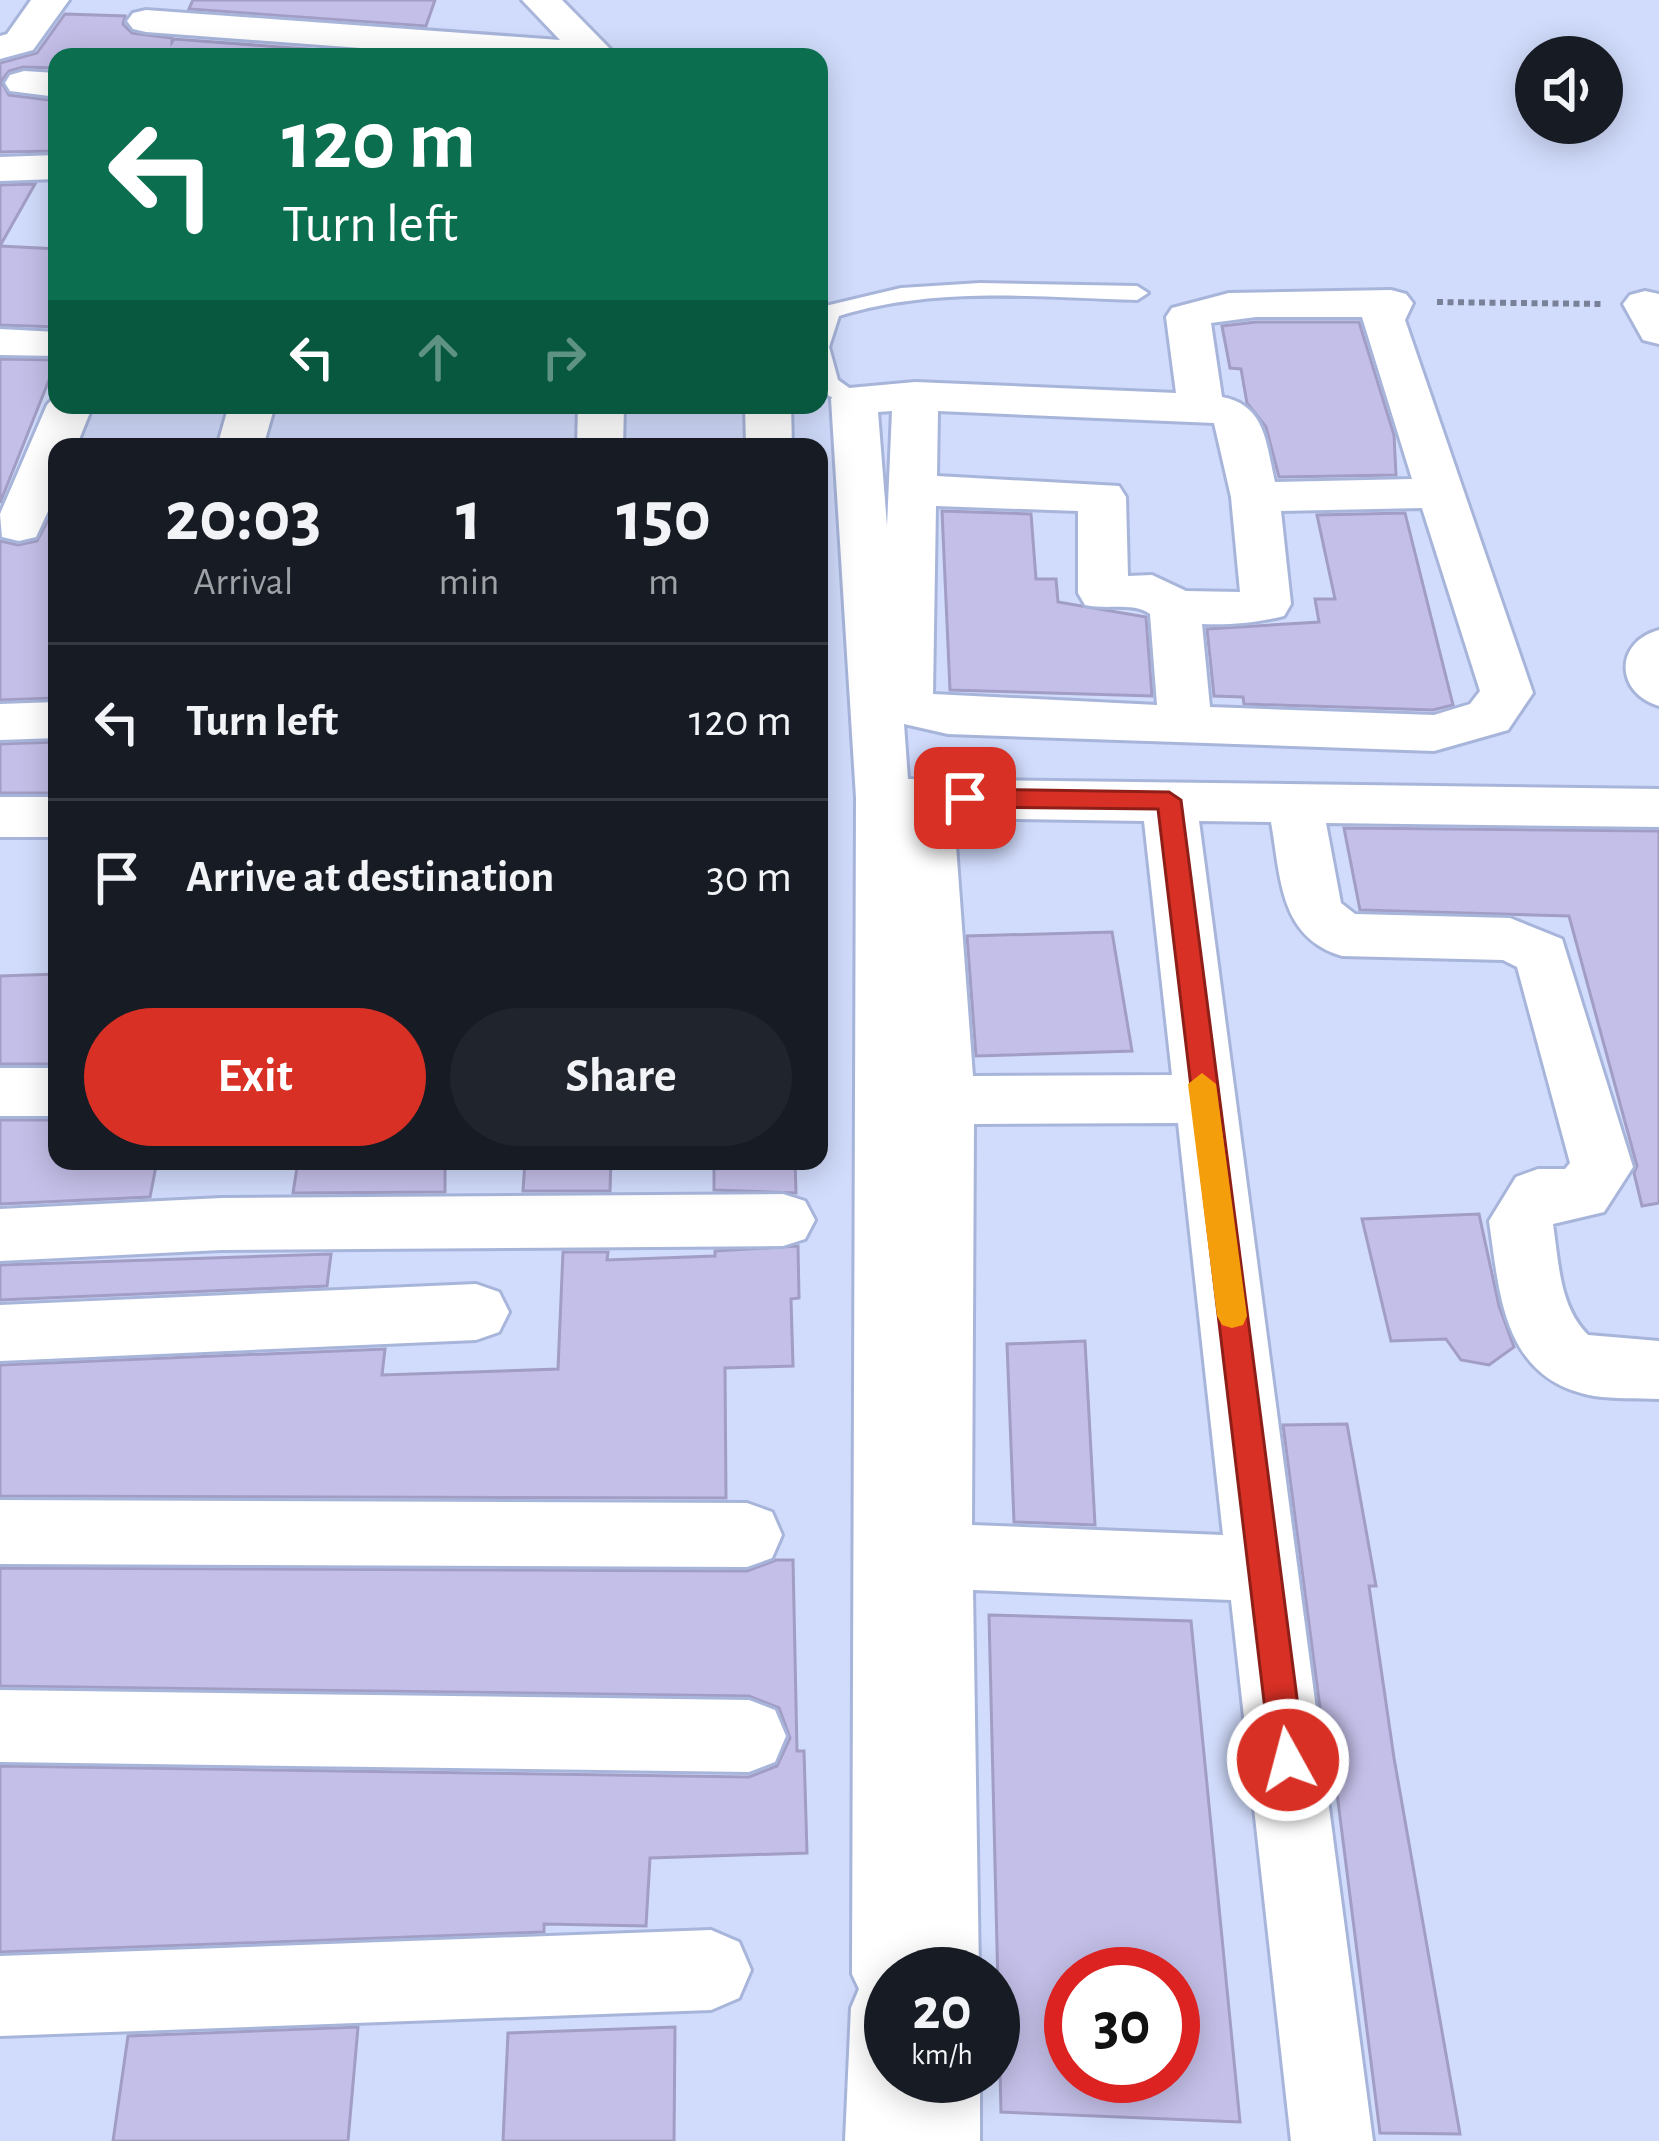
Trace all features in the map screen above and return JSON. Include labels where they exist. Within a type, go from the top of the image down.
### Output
[{"type":"street","points":[[18,70],[20,42],[50,0]]},
{"type":"street","points":[[541,0],[591,48]]},
{"type":"street","points":[[146,21],[505,48]]},
{"type":"street","points":[[0,169],[48,167]]},
{"type":"street","points":[[916,396],[908,700],[919,710],[948,716],[1434,733],[1490,717],[1507,693],[1384,320],[1391,303],[1250,305],[1198,311],[1188,317],[1201,407]]},
{"type":"street","points":[[0,342],[48,344]]},
{"type":"street","points":[[912,490],[1102,496],[1103,593],[1152,591],[1175,608],[1243,609],[1266,604],[1255,497],[1237,419],[1227,411],[916,396],[854,399],[944,1100],[939,1947]]},
{"type":"street","points":[[25,526],[48,464]]},
{"type":"street","points":[[1255,497],[1441,493]]},
{"type":"street","points":[[1175,608],[1185,722]]},
{"type":"street","points":[[1659,647],[1653,653],[1654,684],[1659,688]]},
{"type":"street","points":[[0,722],[48,720]]},
{"type":"street","points":[[904,798],[1659,808]]},
{"type":"street","points":[[892,1947],[904,798]]},
{"type":"street","points":[[1169,800],[1332,2141]]},
{"type":"street","points":[[1295,802],[1316,912],[1342,935],[1510,939],[1542,954],[1603,1167],[1582,1194],[1538,1195],[1521,1221],[1539,1317],[1555,1351],[1582,1365],[1659,1370]]},
{"type":"street","points":[[0,817],[48,818]]},
{"type":"street","points":[[0,1092],[48,1092]]},
{"type":"street","points":[[944,1100],[1204,1099]]},
{"type":"street","points":[[0,1235],[221,1224],[783,1220]]},
{"type":"street","points":[[0,1333],[476,1312]]},
{"type":"street","points":[[0,1532],[747,1535]]},
{"type":"street","points":[[938,1556],[1266,1569]]},
{"type":"street","points":[[0,1726],[749,1736]]},
{"type":"street","points":[[0,1996],[711,1970]]},
{"type":"lane","points":[[828,316],[856,301],[972,292],[1137,292]]},
{"type":"lane","points":[[828,385],[854,399]]},
{"type":"path","points":[[1391,303],[1654,314]]},
{"type":"building","points":[[193,0],[435,0],[426,26],[189,9]]},
{"type":"building","points":[[65,14],[125,16],[123,24],[132,33],[172,38],[172,42],[294,48],[48,48],[48,68],[23,67],[9,71],[1,81],[9,95],[48,100],[48,151],[0,152],[0,63],[37,53]]},
{"type":"building","points":[[35,184],[0,246],[0,185]]},
{"type":"building","points":[[0,246],[48,249],[48,327],[0,325]]},
{"type":"building","points":[[1359,322],[1394,435],[1396,475],[1279,477],[1266,427],[1247,403],[1241,369],[1230,368],[1222,326]]},
{"type":"building","points":[[0,359],[48,360],[48,383],[0,503]]},
{"type":"building","points":[[942,511],[1031,514],[1036,579],[1056,579],[1058,602],[1146,617],[1152,696],[950,690]]},
{"type":"building","points":[[1405,513],[1453,705],[1433,710],[1244,704],[1243,697],[1214,696],[1207,629],[1319,622],[1315,599],[1335,599],[1317,515]]},
{"type":"building","points":[[48,520],[48,698],[0,700],[0,541],[18,545],[37,541]]},
{"type":"building","points":[[48,742],[48,793],[0,793],[0,744]]},
{"type":"building","points":[[1344,828],[1659,831],[1659,1203],[1642,1206],[1634,1173],[1637,1166],[1569,916],[1360,910]]},
{"type":"building","points":[[1112,932],[1132,1051],[976,1056],[967,936]]},
{"type":"building","points":[[48,974],[48,1064],[0,1064],[0,976]]},
{"type":"building","points":[[0,1120],[48,1120],[48,1170],[155,1170],[150,1197],[0,1204]]},
{"type":"building","points":[[297,1170],[445,1170],[445,1192],[293,1193]]},
{"type":"building","points":[[524,1170],[611,1170],[610,1191],[523,1191]]},
{"type":"building","points":[[714,1170],[795,1170],[796,1193],[714,1190]]},
{"type":"building","points":[[1479,1214],[1499,1306],[1514,1347],[1489,1365],[1461,1360],[1446,1339],[1391,1341],[1362,1219]]},
{"type":"building","points":[[798,1246],[799,1298],[791,1299],[793,1366],[725,1368],[726,1498],[0,1496],[0,1365],[385,1349],[382,1375],[558,1369],[563,1252],[608,1252],[607,1260],[715,1256],[715,1251]]},
{"type":"building","points":[[331,1254],[327,1286],[0,1300],[0,1265]]},
{"type":"building","points":[[1085,1341],[1095,1525],[1014,1522],[1007,1344]]},
{"type":"building","points":[[1347,1424],[1376,1586],[1369,1586],[1394,1758],[1460,2134],[1380,2133],[1331,1746],[1325,1746],[1283,1425]]},
{"type":"building","points":[[776,1560],[793,1560],[797,1751],[804,1751],[807,1853],[650,1858],[646,1926],[544,1924],[544,1932],[0,1952],[0,1766],[749,1777],[777,1766],[790,1738],[779,1708],[749,1696],[0,1686],[0,1568],[747,1571]]},
{"type":"building","points":[[989,1615],[1191,1621],[1240,2122],[1001,2112],[1001,2103],[1020,2103],[1020,1947],[997,1947]]},
{"type":"building","points":[[358,2027],[348,2141],[113,2141],[128,2036]]},
{"type":"building","points":[[675,2027],[674,2141],[503,2141],[508,2033]]},
{"type":"slow traffic","points":[[1202,1084],[1232,1316]]},
{"type":"route","points":[[965,798],[1169,800],[1288,1760]]}]
